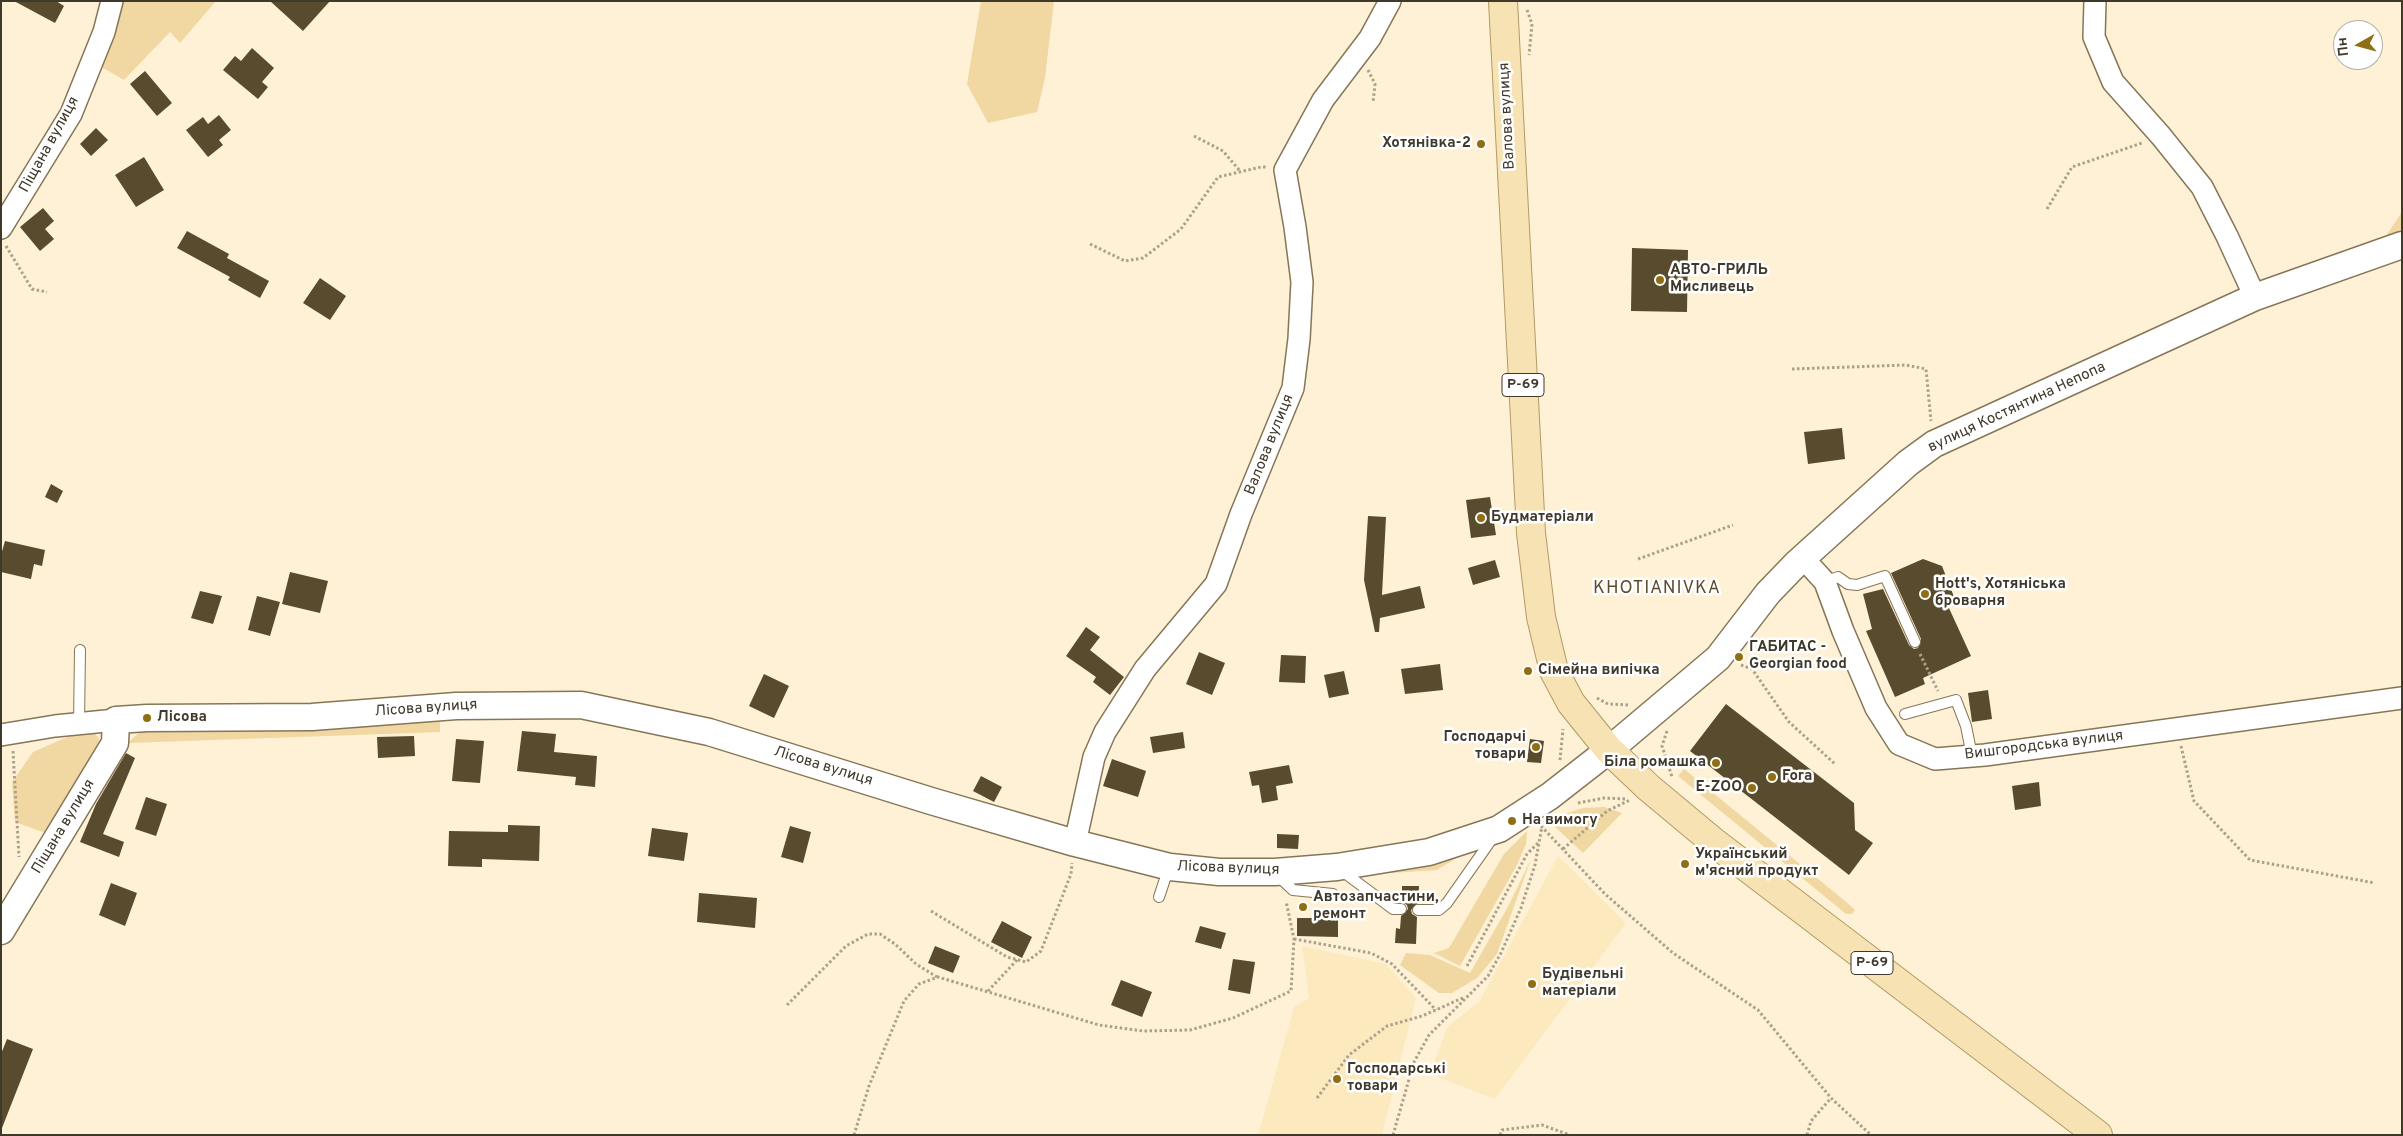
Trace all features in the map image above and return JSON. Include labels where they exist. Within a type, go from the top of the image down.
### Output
[{"type":"main road","name":"Валова вулиця","points":[[1503,1],[1530,523],[1541,617],[1554,671],[1571,703],[1609,750]]},
{"type":"main road","name":"Р-69","points":[[1609,750],[1649,788],[1722,848],[2098,1135]]},
{"type":"street","name":"Піщана вулиця","points":[[1,228],[71,114],[104,32],[112,1]]},
{"type":"street","points":[[1285,170],[1323,100],[1370,38],[1390,1]]},
{"type":"street","points":[[2095,1],[2094,37],[2113,82],[2161,136],[2202,187],[2255,297]]},
{"type":"street","name":"Валова вулиця","points":[[1075,843],[1094,757],[1105,732],[1145,669],[1216,584],[1292,388],[1299,338],[1302,282],[1296,227],[1285,170]]},
{"type":"street","name":"вулиця Костянтина Непопа","points":[[1609,750],[1718,658],[1768,593],[1803,558],[1908,463],[1934,444],[2255,297],[2402,245]]},
{"type":"street","name":"Вишгородська вулиця","points":[[1803,558],[1826,582],[1843,631],[1876,708],[1898,744],[1935,759],[1972,756],[2402,698]]},
{"type":"street","name":"Лісова вулиця","points":[[7,739],[79,724],[116,720],[187,716],[312,718],[456,706],[582,705],[709,732],[931,801],[1075,843],[1170,866],[1219,872],[1275,872],[1337,867],[1429,852],[1499,829],[1538,820],[1609,750]]},
{"type":"street","name":"Піщана вулиця","points":[[1,931],[115,743],[116,720]]},
{"type":"lane","points":[[1826,582],[1838,577],[1848,584],[1856,586],[1885,576],[1915,642]]},
{"type":"lane","points":[[79,724],[80,650]]},
{"type":"lane","points":[[1906,714],[1956,700],[1966,726],[1972,756]]},
{"type":"lane","points":[[1418,910],[1439,910],[1447,903],[1499,829]]},
{"type":"lane","points":[[1158,897],[1170,866]]},
{"type":"lane","points":[[1337,867],[1393,909],[1401,909]]},
{"type":"lane","points":[[1275,872],[1293,890],[1333,894]]},
{"type":"path","points":[[1524,1],[1532,24],[1532,43],[1528,59]]},
{"type":"path","points":[[1360,52],[1375,84],[1373,103]]},
{"type":"path","points":[[1194,136],[1223,151],[1240,171]]},
{"type":"path","points":[[2048,209],[2072,167],[2161,136]]},
{"type":"path","points":[[1090,244],[1126,261],[1143,258],[1181,229],[1218,177],[1261,167],[1285,170]]},
{"type":"path","points":[[1,239],[32,289],[47,292]]},
{"type":"path","points":[[1792,369],[1906,365],[1926,370],[1934,444]]},
{"type":"path","points":[[1638,559],[1733,525]]},
{"type":"path","points":[[1915,642],[1944,703]]},
{"type":"path","points":[[1718,658],[1752,669],[1789,722],[1835,764]]},
{"type":"path","points":[[1590,694],[1608,704],[1619,706],[1633,704]]},
{"type":"path","points":[[1558,766],[1562,751],[1563,723]]},
{"type":"path","points":[[2177,729],[2194,801],[2250,860],[2374,883]]},
{"type":"path","points":[[7,739],[19,857],[33,879]]},
{"type":"path","points":[[1662,746],[1672,778]]},
{"type":"path","points":[[1576,804],[1604,798],[1630,799],[1636,803]]},
{"type":"path","points":[[1563,849],[1607,812],[1630,799]]},
{"type":"path","points":[[1393,1135],[1414,1062],[1429,1035],[1488,976],[1501,953],[1521,908],[1535,865],[1539,841],[1538,820]]},
{"type":"path","points":[[1538,820],[1605,894],[1673,953],[1758,1010],[1831,1098],[1871,1135]]},
{"type":"path","points":[[1467,966],[1528,854],[1539,841]]},
{"type":"path","points":[[931,911],[1007,957],[1026,962],[1040,951],[1071,874],[1075,843]]},
{"type":"path","points":[[787,1005],[846,946],[868,934],[880,934],[895,944],[916,964],[938,977],[1099,1025],[1143,1031],[1190,1030],[1233,1018],[1291,991],[1294,939],[1286,899],[1275,872]]},
{"type":"path","points":[[1294,939],[1371,952],[1392,964],[1436,1010]]},
{"type":"path","points":[[988,991],[1017,960]]},
{"type":"path","points":[[854,1135],[869,1086],[904,1000],[919,984],[938,977]]},
{"type":"path","points":[[1317,1098],[1349,1055],[1387,1026],[1436,1010],[1468,996]]},
{"type":"path","points":[[1808,1135],[1811,1121],[1831,1098]]},
{"type":"path","points":[[1500,1135],[1502,1130],[1542,1125],[1570,1135]]},
{"type":"shaded area","points":[[116,1],[216,1],[180,43],[170,32],[124,80],[96,64]]},
{"type":"shaded area","points":[[981,1],[1054,1],[1045,78],[1037,112],[988,123],[967,84]]},
{"type":"shaded area","points":[[2402,212],[2402,230],[2386,236]]},
{"type":"shaded area","points":[[440,712],[440,732],[128,743],[143,729],[160,727],[182,732],[197,732],[220,726]]},
{"type":"shaded area","points":[[95,733],[99,739],[98,747],[48,834],[15,822],[12,782],[33,752],[72,735]]},
{"type":"shaded area","points":[[1684,769],[1845,901],[1855,910],[1852,914],[1846,914],[1678,776]]},
{"type":"shaded area","points":[[1604,807],[1622,813],[1583,853],[1551,823],[1564,814],[1583,808]]},
{"type":"shaded area","points":[[1527,831],[1526,844],[1517,865],[1460,966],[1434,953],[1449,948],[1504,854]]},
{"type":"shaded area","points":[[1478,845],[1437,870],[1391,873],[1373,869]]},
{"type":"shaded area","points":[[1558,856],[1626,923],[1495,1099],[1430,1074],[1448,1026],[1479,1002]]},
{"type":"shaded area","points":[[1531,859],[1497,954],[1477,978],[1452,993],[1439,993],[1400,965],[1406,953],[1430,955],[1470,973],[1509,905]]},
{"type":"shaded area","points":[[1302,946],[1386,964],[1416,998],[1382,1135],[1258,1135],[1294,1007],[1309,998]]},
{"type":"building","points":[[14,1],[56,1],[64,6],[55,23]]},
{"type":"building","points":[[270,1],[330,1],[303,31]]},
{"type":"building","points":[[252,48],[274,68],[262,82],[268,87],[258,99],[223,70],[235,56],[241,61]]},
{"type":"building","points":[[145,71],[172,103],[157,116],[130,84]]},
{"type":"building","points":[[219,115],[231,130],[219,140],[223,145],[208,157],[186,130],[203,117],[208,124]]},
{"type":"building","points":[[96,128],[108,140],[91,156],[80,144]]},
{"type":"building","points":[[144,157],[164,190],[136,207],[115,175]]},
{"type":"building","points":[[43,208],[54,221],[45,229],[54,239],[40,251],[20,227]]},
{"type":"building","points":[[187,231],[229,254],[227,258],[269,281],[260,298],[228,280],[230,277],[177,248]]},
{"type":"building","name":"АВТО-ГРИЛЬ Мисливець","points":[[1632,248],[1688,250],[1687,312],[1631,311]]},
{"type":"building","points":[[320,278],[346,296],[330,320],[303,303]]},
{"type":"building","points":[[1842,428],[1845,459],[1808,464],[1804,432]]},
{"type":"building","points":[[51,484],[63,491],[57,503],[45,497]]},
{"type":"building","name":"Будматеріали","points":[[1490,497],[1496,535],[1471,538],[1466,500]]},
{"type":"building","points":[[1368,516],[1386,517],[1382,595],[1420,586],[1425,608],[1380,618],[1379,632],[1375,632],[1364,580]]},
{"type":"building","points":[[5,541],[45,550],[42,566],[34,564],[31,579],[1,572],[1,555]]},
{"type":"building","points":[[1923,559],[1942,566],[1956,602],[1948,606],[1971,656],[1923,678],[1925,684],[1895,697],[1866,631],[1872,629],[1863,594],[1883,589],[1909,645],[1914,649],[1918,648],[1921,639],[1891,573]]},
{"type":"building","points":[[1495,560],[1500,577],[1473,585],[1468,568]]},
{"type":"building","points":[[290,572],[328,581],[320,613],[282,604]]},
{"type":"building","points":[[200,591],[222,596],[213,624],[191,618]]},
{"type":"building","points":[[257,596],[280,602],[270,636],[248,630]]},
{"type":"building","points":[[1086,627],[1100,637],[1090,650],[1124,677],[1110,695],[1093,682],[1096,677],[1066,656]]},
{"type":"building","points":[[1199,652],[1225,663],[1212,695],[1186,684]]},
{"type":"building","points":[[1281,655],[1306,656],[1305,683],[1279,682]]},
{"type":"building","points":[[1440,664],[1443,690],[1405,694],[1401,669]]},
{"type":"building","points":[[1344,671],[1349,694],[1329,698],[1324,675]]},
{"type":"building","points":[[764,674],[789,686],[774,718],[749,706]]},
{"type":"building","points":[[1988,690],[1992,719],[1972,722],[1968,693]]},
{"type":"building","name":"Fora","points":[[1726,704],[1854,803],[1855,830],[1873,843],[1849,875],[1690,751]]},
{"type":"building","points":[[522,731],[556,734],[554,752],[597,756],[595,787],[575,785],[576,777],[517,771]]},
{"type":"building","points":[[1183,732],[1185,748],[1153,753],[1150,737]]},
{"type":"building","points":[[414,736],[415,756],[378,758],[377,737]]},
{"type":"building","points":[[456,739],[484,741],[480,783],[452,781]]},
{"type":"building","name":"Господарчі товари","points":[[1530,739],[1544,741],[1541,763],[1527,762]]},
{"type":"building","points":[[126,753],[135,758],[103,834],[124,842],[119,857],[80,842],[96,804]]},
{"type":"building","points":[[1112,759],[1146,771],[1138,797],[1103,786]]},
{"type":"building","points":[[1289,765],[1293,783],[1276,786],[1278,800],[1262,803],[1259,785],[1252,786],[1249,772]]},
{"type":"building","points":[[981,776],[1002,787],[994,802],[973,791]]},
{"type":"building","points":[[2039,782],[2041,806],[2015,810],[2012,786]]},
{"type":"building","points":[[146,797],[167,804],[156,836],[135,829]]},
{"type":"building","points":[[508,825],[540,826],[539,861],[482,859],[482,867],[448,866],[449,831],[508,832]]},
{"type":"building","points":[[790,826],[811,832],[803,863],[781,857]]},
{"type":"building","points":[[652,828],[688,833],[684,861],[648,856]]},
{"type":"building","points":[[1277,834],[1299,835],[1298,849],[1277,848]]},
{"type":"building","points":[[111,883],[137,893],[125,926],[99,915]]},
{"type":"building","points":[[1402,886],[1419,886],[1418,903],[1411,910],[1412,914],[1417,917],[1416,944],[1395,943],[1396,928],[1400,929],[1401,916],[1408,909],[1407,905],[1402,902]]},
{"type":"building","points":[[699,893],[757,898],[755,928],[697,922]]},
{"type":"building","name":"Автозапчастини, ремонт","points":[[1297,918],[1338,918],[1338,937],[1297,936]]},
{"type":"building","points":[[1002,921],[1032,937],[1022,958],[991,942]]},
{"type":"building","points":[[1200,926],[1226,933],[1221,949],[1195,942]]},
{"type":"building","points":[[935,946],[960,956],[953,973],[928,963]]},
{"type":"building","points":[[1233,959],[1255,962],[1250,994],[1228,990]]},
{"type":"building","points":[[1121,980],[1152,992],[1142,1017],[1111,1005]]},
{"type":"building","points":[[7,1039],[33,1049],[2,1128],[1,1054]]},
{"type":"place","name":"Хотянівка-2","points":[[1481,144]]},
{"type":"place","name":"АВТО-ГРИЛЬ Мисливець","points":[[1660,280]]},
{"type":"place","name":"Будматеріали","points":[[1481,518]]},
{"type":"place","name":"Hott's, Хотяніська броварня","points":[[1925,594]]},
{"type":"place","name":"ГАБИТАС - Georgian food","points":[[1739,657]]},
{"type":"place","name":"Сімейна випічка","points":[[1528,671]]},
{"type":"place","name":"Лісова","points":[[147,718]]},
{"type":"place","name":"Господарчі товари","points":[[1536,747]]},
{"type":"place","name":"Біла ромашка","points":[[1716,763]]},
{"type":"place","name":"Fora","points":[[1772,777]]},
{"type":"place","name":"E-ZOO","points":[[1752,788]]},
{"type":"place","name":"На вимогу","points":[[1512,821]]},
{"type":"place","name":"Український м'ясний продукт","points":[[1685,864]]},
{"type":"place","name":"Автозапчастини, ремонт","points":[[1303,907]]},
{"type":"place","name":"Будівельні матеріали","points":[[1532,984]]},
{"type":"place","name":"Господарські товари","points":[[1337,1079]]},
{"type":"district","name":"KHOTIANIVKA","points":[[1657,589]]}]
